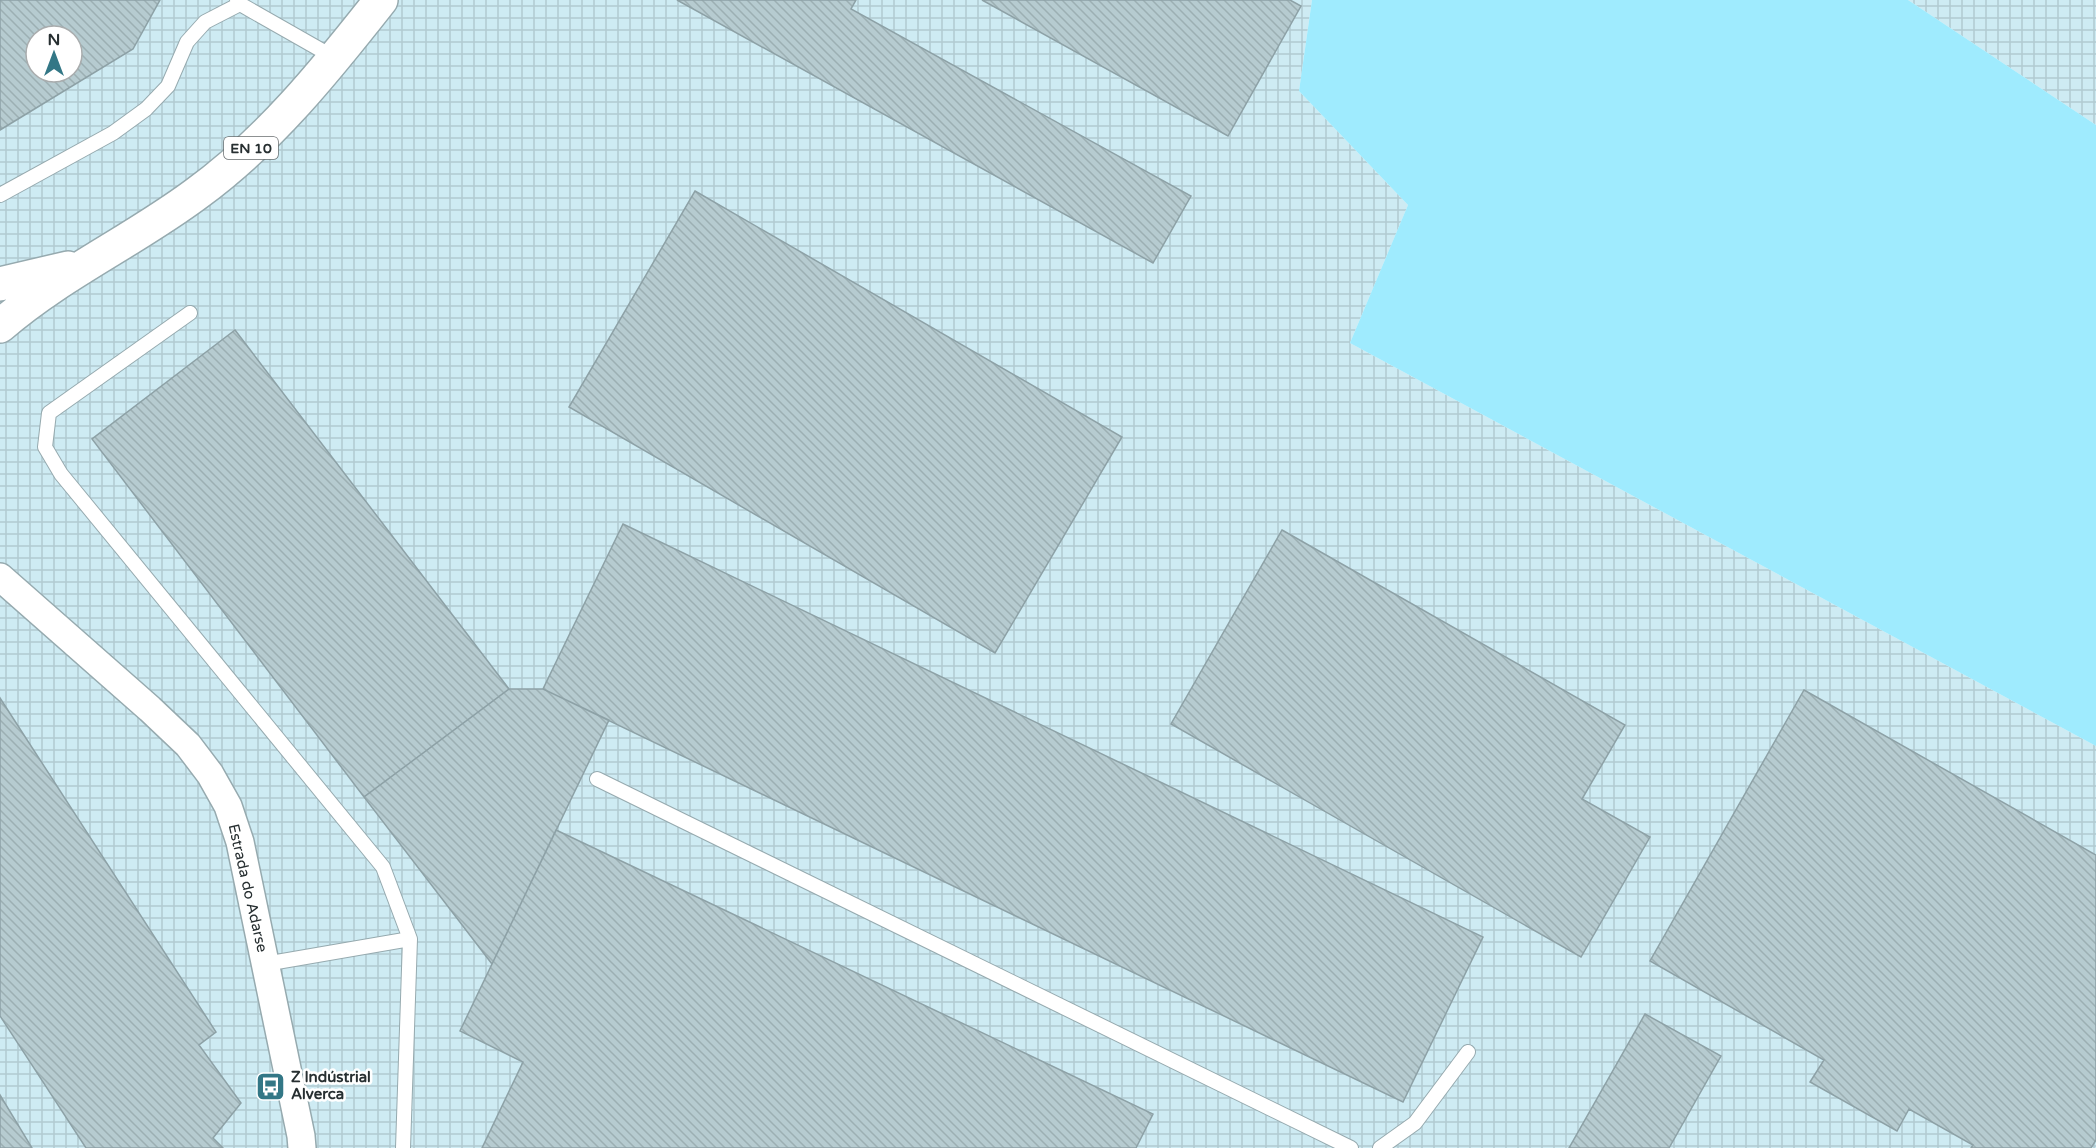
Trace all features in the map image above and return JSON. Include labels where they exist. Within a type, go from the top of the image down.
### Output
[{"type":"main road","name":"EN 10","points":[[0,326],[90,262],[138,234],[189,199],[236,161],[302,96],[381,0]]},
{"type":"main road","name":"EN 10","points":[[0,284],[90,262]]},
{"type":"street","name":"Estrada do Adarse","points":[[0,577],[189,745],[210,774],[228,806],[240,842],[302,1148]]},
{"type":"lane","points":[[0,195],[113,133],[146,109],[168,86],[187,42],[205,22],[238,2],[335,58]]},
{"type":"lane","points":[[190,314],[49,413],[45,447],[61,474],[383,867],[410,939],[403,1148]]},
{"type":"lane","points":[[597,779],[1351,1148]]},
{"type":"lane","points":[[265,964],[410,939]]},
{"type":"lane","points":[[1380,1148],[1415,1123],[1468,1053]]},
{"type":"shaded area","points":[[0,0],[1312,0],[1299,91],[1408,205],[1350,343],[2096,746],[2096,1148],[0,1148]]},
{"type":"shaded area","points":[[1312,0],[1908,0],[2096,125],[2096,746],[1350,343],[1408,205],[1299,91]]},
{"type":"shaded area","points":[[1908,0],[2096,0],[2096,125]]},
{"type":"building","points":[[0,0],[160,0],[133,49],[84,79],[84,24],[24,24],[24,84],[76,84],[0,130]]},
{"type":"building","points":[[677,0],[856,0],[851,9],[1191,196],[1153,263]]},
{"type":"building","points":[[982,0],[1290,0],[1301,6],[1228,136]]},
{"type":"building","points":[[695,191],[1122,437],[995,653],[569,407]]},
{"type":"building","points":[[235,330],[509,689],[364,797],[92,439]]},
{"type":"building","points":[[623,524],[1483,937],[1403,1102],[543,689]]},
{"type":"building","points":[[1282,530],[1625,725],[1582,799],[1650,837],[1581,957],[1171,724]]},
{"type":"building","points":[[509,689],[543,689],[609,720],[492,964],[364,797]]},
{"type":"building","points":[[1804,690],[2096,855],[2096,1140],[2091,1148],[1971,1148],[1973,1145],[1909,1109],[1897,1131],[1810,1082],[1824,1060],[1650,961]]},
{"type":"building","points":[[0,698],[216,1032],[199,1045],[241,1103],[213,1138],[223,1148],[86,1148],[0,1016]]},
{"type":"building","points":[[556,830],[1153,1114],[1136,1148],[482,1148],[523,1062],[460,1031]]},
{"type":"building","points":[[1645,1014],[1721,1056],[1669,1148],[1569,1148]]},
{"type":"building","points":[[0,1095],[32,1148],[0,1148]]},
{"type":"place","name":"Z Indústrial Alverca","points":[[270,1086]]}]
